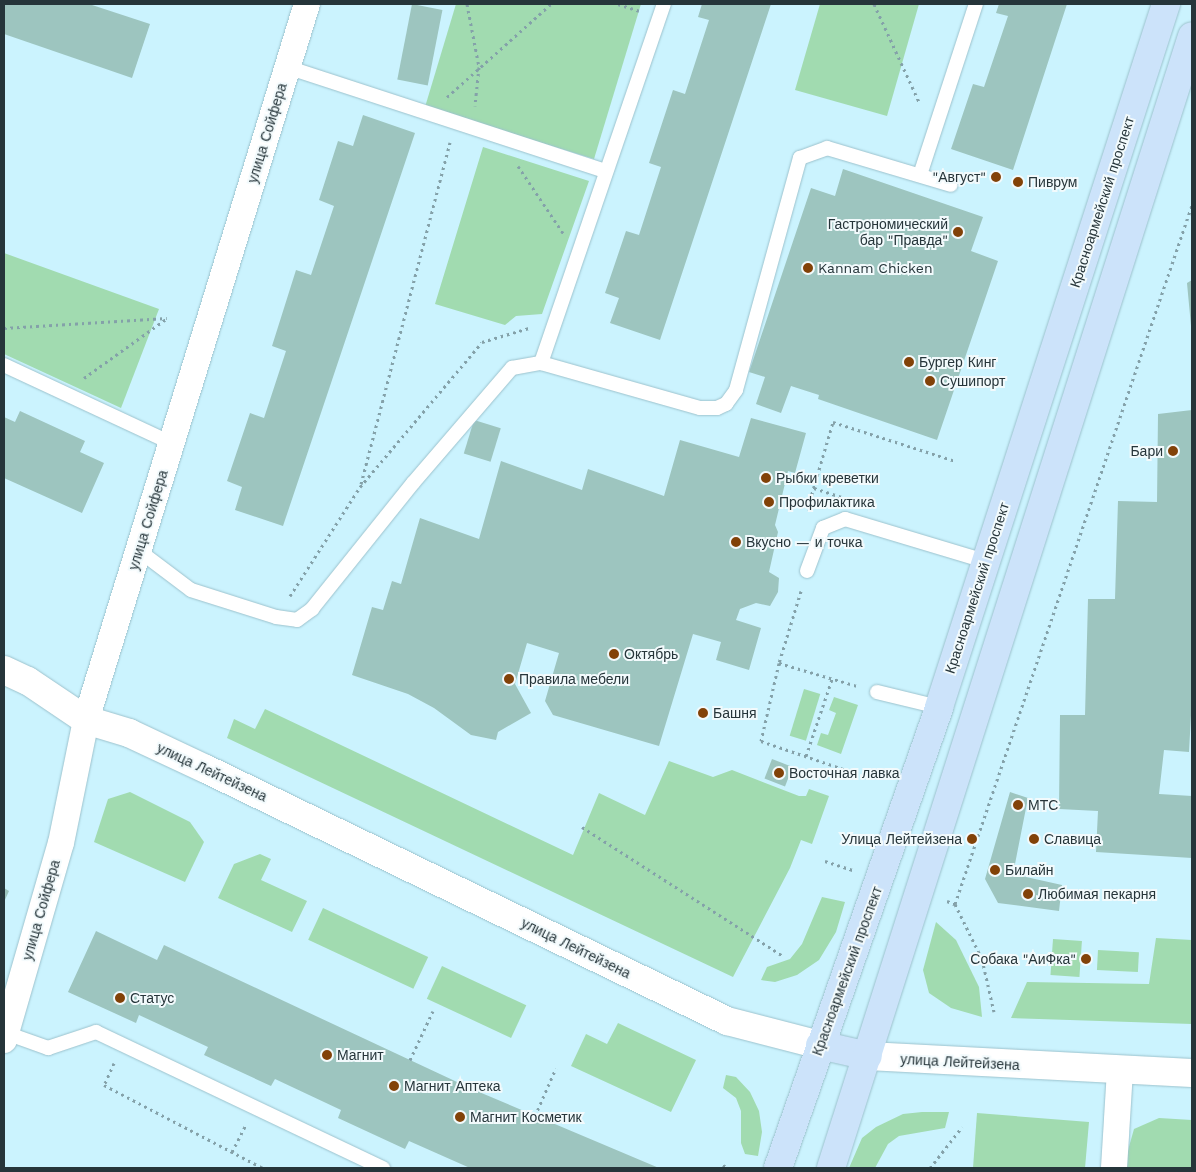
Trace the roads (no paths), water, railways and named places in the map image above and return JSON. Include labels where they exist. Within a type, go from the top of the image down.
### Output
[{"type":"main road","name":"Красноармейский проспект","points":[[778,1168],[940,707],[985,561],[1166,4]]},
{"type":"main road","points":[[831,1168],[1192,36]]},
{"type":"main road","name":"улица Лейтейзена","points":[[820,1045],[868,1056]]},
{"type":"street","name":"улица Сойфера","points":[[5,1037],[8,1006],[61,843],[86,720],[307,4]]},
{"type":"street","name":"улица Лейтейзена","points":[[4,670],[28,681],[86,720],[129,733],[206,768],[727,1021],[820,1045]]},
{"type":"street","name":"улица Лейтейзена","points":[[868,1056],[1192,1073]]},
{"type":"street","points":[[1114,1168],[1120,1070]]},
{"type":"lane","points":[[541,363],[605,171],[664,4]]},
{"type":"lane","points":[[920,175],[976,4]]},
{"type":"lane","points":[[287,68],[605,171]]},
{"type":"lane","points":[[138,550],[192,590],[276,617],[290,620],[306,616],[414,483],[512,368],[541,363],[700,408],[717,408],[726,404],[736,390],[800,158],[826,148],[951,184]]},
{"type":"lane","points":[[4,365],[171,443]]},
{"type":"lane","points":[[806,571],[823,528],[845,519],[985,561]]},
{"type":"lane","points":[[878,692],[940,707]]},
{"type":"lane","points":[[5,1037],[48,1048],[96,1032],[383,1168]]},
{"type":"place","name":"\"Август\"","points":[[996,177]]},
{"type":"place","name":"Пиврум","points":[[1018,182]]},
{"type":"place","name":"Гастрономический бар \"Правда\"","points":[[958,232]]},
{"type":"place","name":"Kannam Chicken","points":[[808,268]]},
{"type":"place","name":"Бургер Кинг","points":[[909,362]]},
{"type":"place","name":"Сушипорт","points":[[930,381]]},
{"type":"place","name":"Бари","points":[[1173,451]]},
{"type":"place","name":"Рыбки креветки","points":[[766,478]]},
{"type":"place","name":"Профилактика","points":[[769,502]]},
{"type":"place","name":"Вкусно — и точка","points":[[736,542]]},
{"type":"place","name":"Октябрь","points":[[614,654]]},
{"type":"place","name":"Правила мебели","points":[[509,679]]},
{"type":"place","name":"Башня","points":[[703,713]]},
{"type":"place","name":"Восточная лавка","points":[[779,773]]},
{"type":"place","name":"МТС","points":[[1018,805]]},
{"type":"place","name":"Улица Лейтейзена","points":[[972,839]]},
{"type":"place","name":"Славица","points":[[1034,839]]},
{"type":"place","name":"Билайн","points":[[995,870]]},
{"type":"place","name":"Любимая пекарня","points":[[1028,894]]},
{"type":"place","name":"Собака \"АиФка\"","points":[[1086,959]]},
{"type":"place","name":"Статус","points":[[120,998]]},
{"type":"place","name":"Магнит","points":[[327,1055]]},
{"type":"place","name":"Магнит Аптека","points":[[394,1086]]},
{"type":"place","name":"Магнит Косметик","points":[[460,1117]]}]
